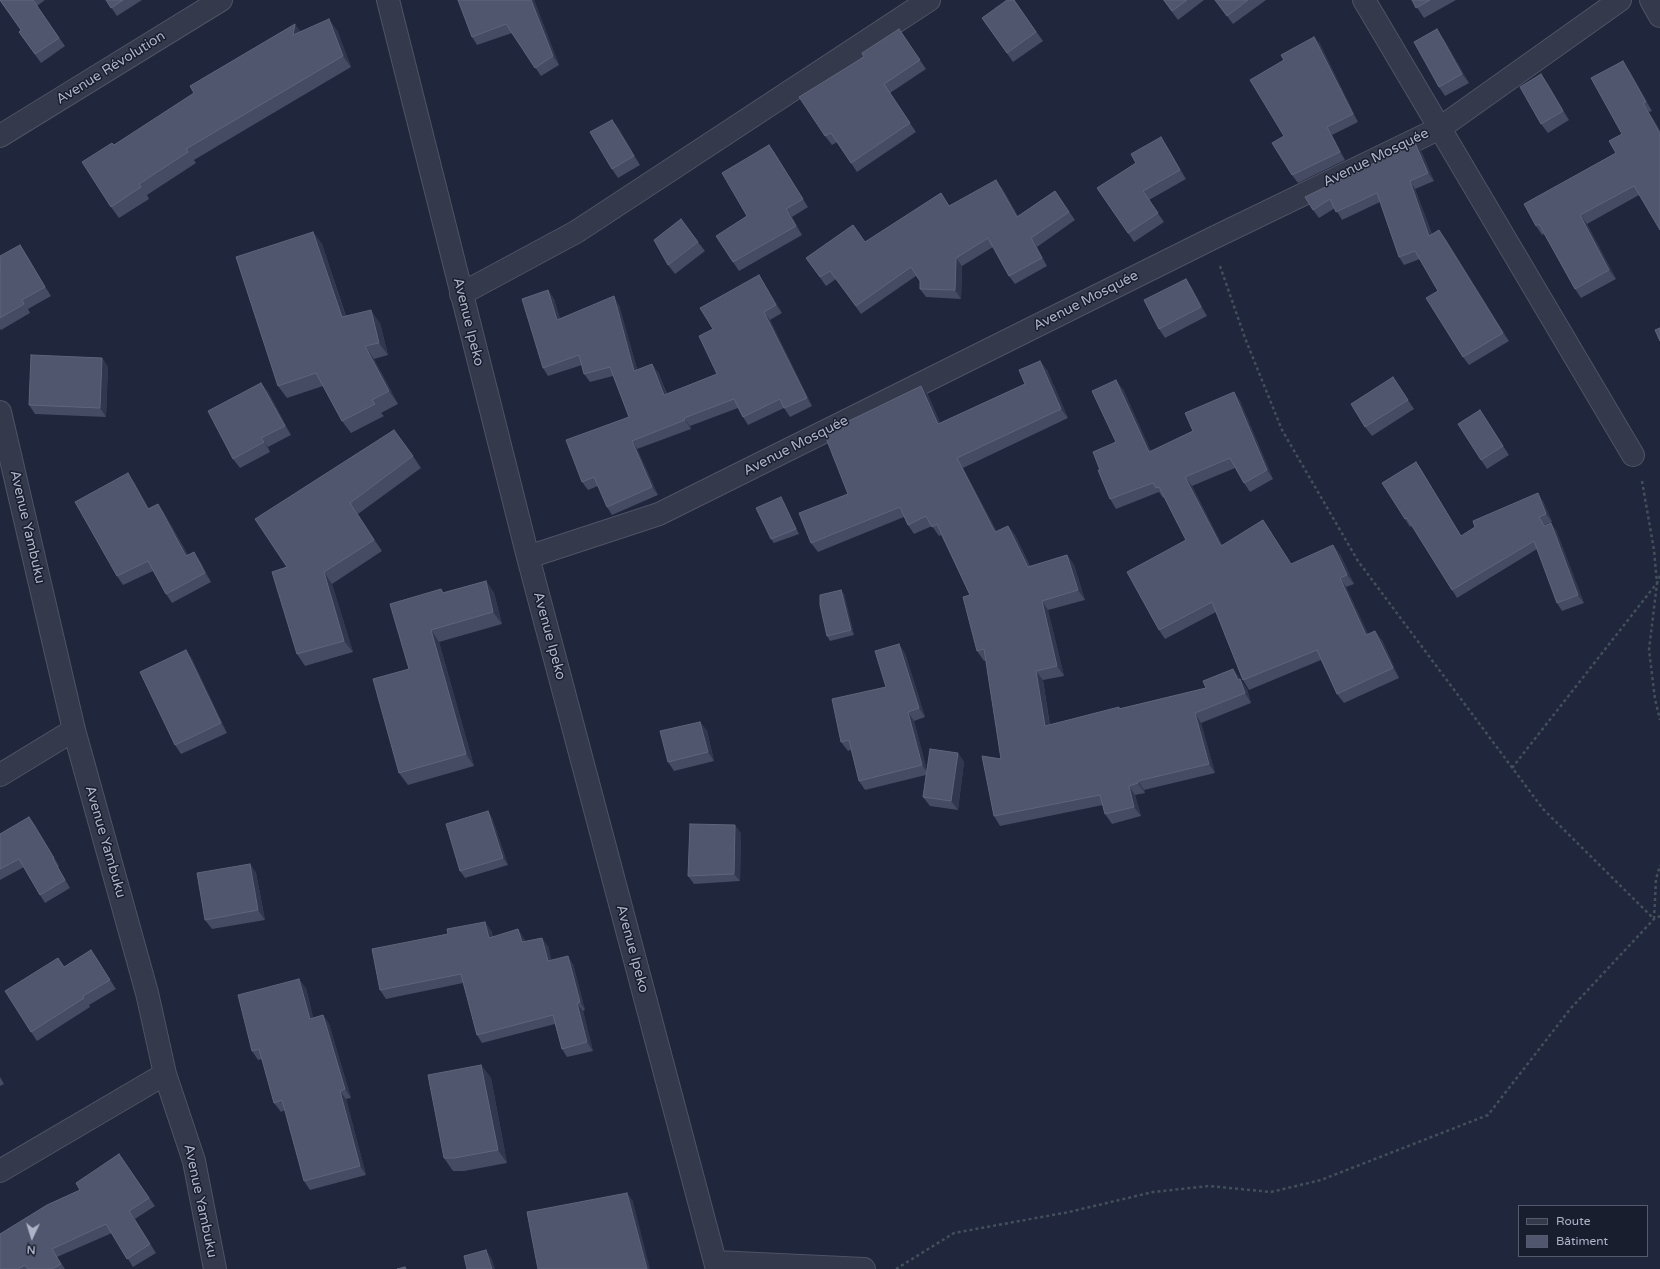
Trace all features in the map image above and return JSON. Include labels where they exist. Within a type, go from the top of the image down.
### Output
[{"type":"street","name":"Avenue Révolution","points":[[0,136],[221,0]]},
{"type":"street","name":"Avenue Ipeko","points":[[388,0],[528,557],[716,1266]]},
{"type":"street","points":[[462,294],[576,232],[929,0]]},
{"type":"street","points":[[1364,0],[1633,455]]},
{"type":"street","name":"Avenue Mosquée","points":[[528,557],[659,514],[1211,239],[1440,128],[1620,0]]},
{"type":"street","points":[[1651,0],[1660,16]]},
{"type":"street","name":"Avenue Yambuku","points":[[0,412],[74,730],[147,993],[165,1074],[194,1161],[215,1269]]},
{"type":"street","points":[[0,775],[74,730]]},
{"type":"street","points":[[0,1171],[165,1074]]},
{"type":"street","points":[[716,1266],[864,1269]]},
{"type":"path","points":[[1211,239],[1245,338],[1282,430],[1358,561],[1543,809],[1654,919]]},
{"type":"path","points":[[1633,455],[1643,484],[1654,550],[1657,583],[1649,650],[1655,700],[1660,720]]},
{"type":"path","points":[[1512,768],[1657,583],[1660,576]]},
{"type":"path","points":[[1654,919],[1656,879],[1660,865]]},
{"type":"path","points":[[896,1269],[954,1233],[1069,1212],[1153,1192],[1209,1186],[1271,1192],[1321,1180],[1488,1115],[1571,1008],[1654,919],[1660,916]]},
{"type":"building","points":[[0,0],[33,0],[59,38],[35,54],[19,32],[21,30]]},
{"type":"building","points":[[106,0],[123,0],[111,8]]},
{"type":"building","points":[[458,0],[531,0],[553,56],[535,68],[506,24],[472,37]]},
{"type":"building","points":[[1007,0],[1014,0],[1036,32],[1007,53],[982,18]]},
{"type":"building","points":[[1164,0],[1187,0],[1172,11]]},
{"type":"building","points":[[1215,0],[1248,0],[1227,16]]},
{"type":"building","points":[[1412,0],[1430,0],[1416,8]]},
{"type":"building","points":[[329,19],[343,56],[186,149],[188,152],[139,184],[141,187],[111,207],[82,162],[112,143],[114,145],[194,93],[190,86],[295,24],[293,35]]},
{"type":"building","points":[[899,29],[920,60],[884,84],[910,123],[851,163],[831,133],[825,136],[799,97],[864,57],[862,53]]},
{"type":"building","points":[[1437,29],[1462,74],[1439,87],[1414,42]]},
{"type":"building","points":[[1314,37],[1353,114],[1327,127],[1340,152],[1292,175],[1272,143],[1284,136],[1250,80],[1284,60],[1281,55]]},
{"type":"building","points":[[1623,61],[1646,102],[1643,103],[1660,133],[1660,230],[1634,186],[1580,215],[1609,270],[1575,289],[1539,224],[1536,226],[1524,204],[1616,153],[1609,141],[1622,134],[1591,78]]},
{"type":"building","points":[[1541,74],[1563,111],[1541,124],[1520,87]]},
{"type":"building","points":[[612,120],[634,156],[612,169],[590,132]]},
{"type":"building","points":[[1161,137],[1180,170],[1143,191],[1158,213],[1128,233],[1097,188],[1136,163],[1131,154]]},
{"type":"building","points":[[1415,143],[1428,173],[1410,181],[1429,236],[1439,230],[1503,333],[1463,357],[1426,298],[1438,291],[1415,251],[1399,257],[1377,193],[1336,212],[1330,199],[1313,210],[1305,197]]},
{"type":"building","points":[[769,145],[803,199],[786,209],[796,226],[733,262],[716,236],[747,216],[722,173]]},
{"type":"building","points":[[996,180],[1017,217],[1055,191],[1069,212],[1031,238],[1042,258],[1009,276],[988,238],[956,258],[955,290],[920,289],[920,281],[911,267],[856,306],[830,271],[820,277],[806,258],[853,225],[865,242],[941,193],[949,206]]},
{"type":"building","points":[[681,219],[698,242],[668,265],[654,240]]},
{"type":"building","points":[[313,232],[342,317],[371,310],[379,343],[365,346],[389,391],[372,400],[375,404],[342,421],[316,373],[278,386],[236,257]]},
{"type":"building","points":[[20,245],[45,287],[22,300],[24,304],[0,318],[0,256]]},
{"type":"building","points":[[759,275],[776,305],[764,312],[807,398],[784,408],[780,399],[743,417],[734,399],[684,418],[685,420],[632,441],[652,487],[607,507],[594,477],[582,482],[566,440],[629,417],[610,367],[584,374],[579,355],[543,368],[522,299],[548,290],[557,320],[614,296],[634,371],[652,364],[664,395],[717,374],[699,336],[713,329],[700,308]]},
{"type":"building","points":[[1186,279],[1201,307],[1159,329],[1144,300]]},
{"type":"building","points":[[1660,328],[1660,341],[1655,330]]},
{"type":"building","points":[[31,355],[102,358],[100,408],[29,405]]},
{"type":"building","points":[[1040,361],[1061,409],[957,458],[995,532],[1008,526],[1028,567],[1067,555],[1078,590],[1042,601],[1057,666],[1036,671],[1045,726],[1119,707],[1119,709],[1206,688],[1203,681],[1233,669],[1238,680],[1240,679],[1245,693],[1195,713],[1209,764],[1138,781],[1138,783],[1129,786],[1134,807],[1105,814],[1100,795],[994,816],[982,756],[1001,759],[984,649],[977,651],[963,597],[970,595],[937,524],[932,527],[926,516],[908,525],[900,507],[811,543],[799,513],[848,494],[824,433],[921,386],[938,424],[1025,384],[1019,370]]},
{"type":"building","points":[[1393,377],[1408,400],[1365,427],[1351,404]]},
{"type":"building","points":[[1116,380],[1149,452],[1193,431],[1185,413],[1234,392],[1267,470],[1244,483],[1230,458],[1185,477],[1221,546],[1263,520],[1291,564],[1333,545],[1347,575],[1340,578],[1366,635],[1375,631],[1393,668],[1337,694],[1317,650],[1243,680],[1212,602],[1159,630],[1127,572],[1186,540],[1159,487],[1156,488],[1153,483],[1110,499],[1098,470],[1100,470],[1093,452],[1116,442],[1092,391]]},
{"type":"building","points":[[261,383],[285,426],[261,438],[264,442],[233,459],[208,411]]},
{"type":"building","points":[[1480,410],[1503,446],[1481,460],[1458,424]]},
{"type":"building","points":[[394,430],[413,456],[350,503],[374,540],[324,572],[344,641],[297,654],[272,572],[287,567],[255,519]]},
{"type":"building","points":[[1416,462],[1461,536],[1475,527],[1473,521],[1538,493],[1546,514],[1539,517],[1544,526],[1551,523],[1578,595],[1557,603],[1534,541],[1452,590],[1407,518],[1405,519],[1382,483]]},
{"type":"building","points":[[128,473],[148,509],[158,504],[186,556],[194,552],[205,573],[166,594],[148,561],[117,576],[75,502]]},
{"type":"building","points":[[781,497],[796,529],[771,539],[756,508]]},
{"type":"building","points":[[486,581],[493,612],[431,630],[466,754],[399,773],[373,679],[409,669],[390,604],[441,589],[443,593]]},
{"type":"building","points":[[841,590],[851,630],[827,636],[820,605],[820,595]]},
{"type":"building","points":[[899,644],[919,708],[908,712],[922,765],[859,781],[849,740],[841,742],[832,699],[886,687],[875,651]]},
{"type":"building","points":[[186,650],[221,723],[175,745],[140,672]]},
{"type":"building","points":[[700,722],[708,752],[668,762],[660,731]]},
{"type":"building","points":[[930,749],[958,753],[951,801],[923,797]]},
{"type":"building","points":[[488,811],[503,858],[460,871],[446,824]]},
{"type":"building","points":[[29,817],[54,858],[53,859],[65,880],[40,895],[19,859],[0,869],[0,834]]},
{"type":"building","points":[[690,824],[735,825],[734,874],[688,876]]},
{"type":"building","points":[[250,864],[258,910],[205,920],[197,873]]},
{"type":"building","points":[[485,922],[489,938],[518,929],[522,942],[542,938],[548,961],[568,956],[580,1002],[577,1003],[587,1042],[562,1049],[553,1015],[477,1035],[461,974],[380,990],[372,949],[448,934],[447,929]]},
{"type":"building","points":[[91,950],[110,980],[83,996],[84,998],[31,1032],[5,991],[58,958],[64,967]]},
{"type":"building","points":[[299,979],[310,1019],[323,1015],[345,1089],[340,1091],[360,1166],[304,1181],[282,1100],[274,1103],[259,1049],[252,1051],[238,995]]},
{"type":"building","points":[[481,1065],[498,1150],[454,1158],[444,1158],[428,1075]]},
{"type":"building","points":[[119,1154],[149,1198],[129,1211],[150,1244],[127,1259],[106,1224],[52,1249],[61,1264],[52,1269],[28,1269],[25,1265],[18,1269],[0,1269],[0,1234],[47,1205],[80,1190],[76,1183]]},
{"type":"building","points":[[627,1193],[647,1269],[538,1269],[527,1212]]},
{"type":"building","points":[[486,1250],[492,1269],[467,1269],[464,1256]]}]
